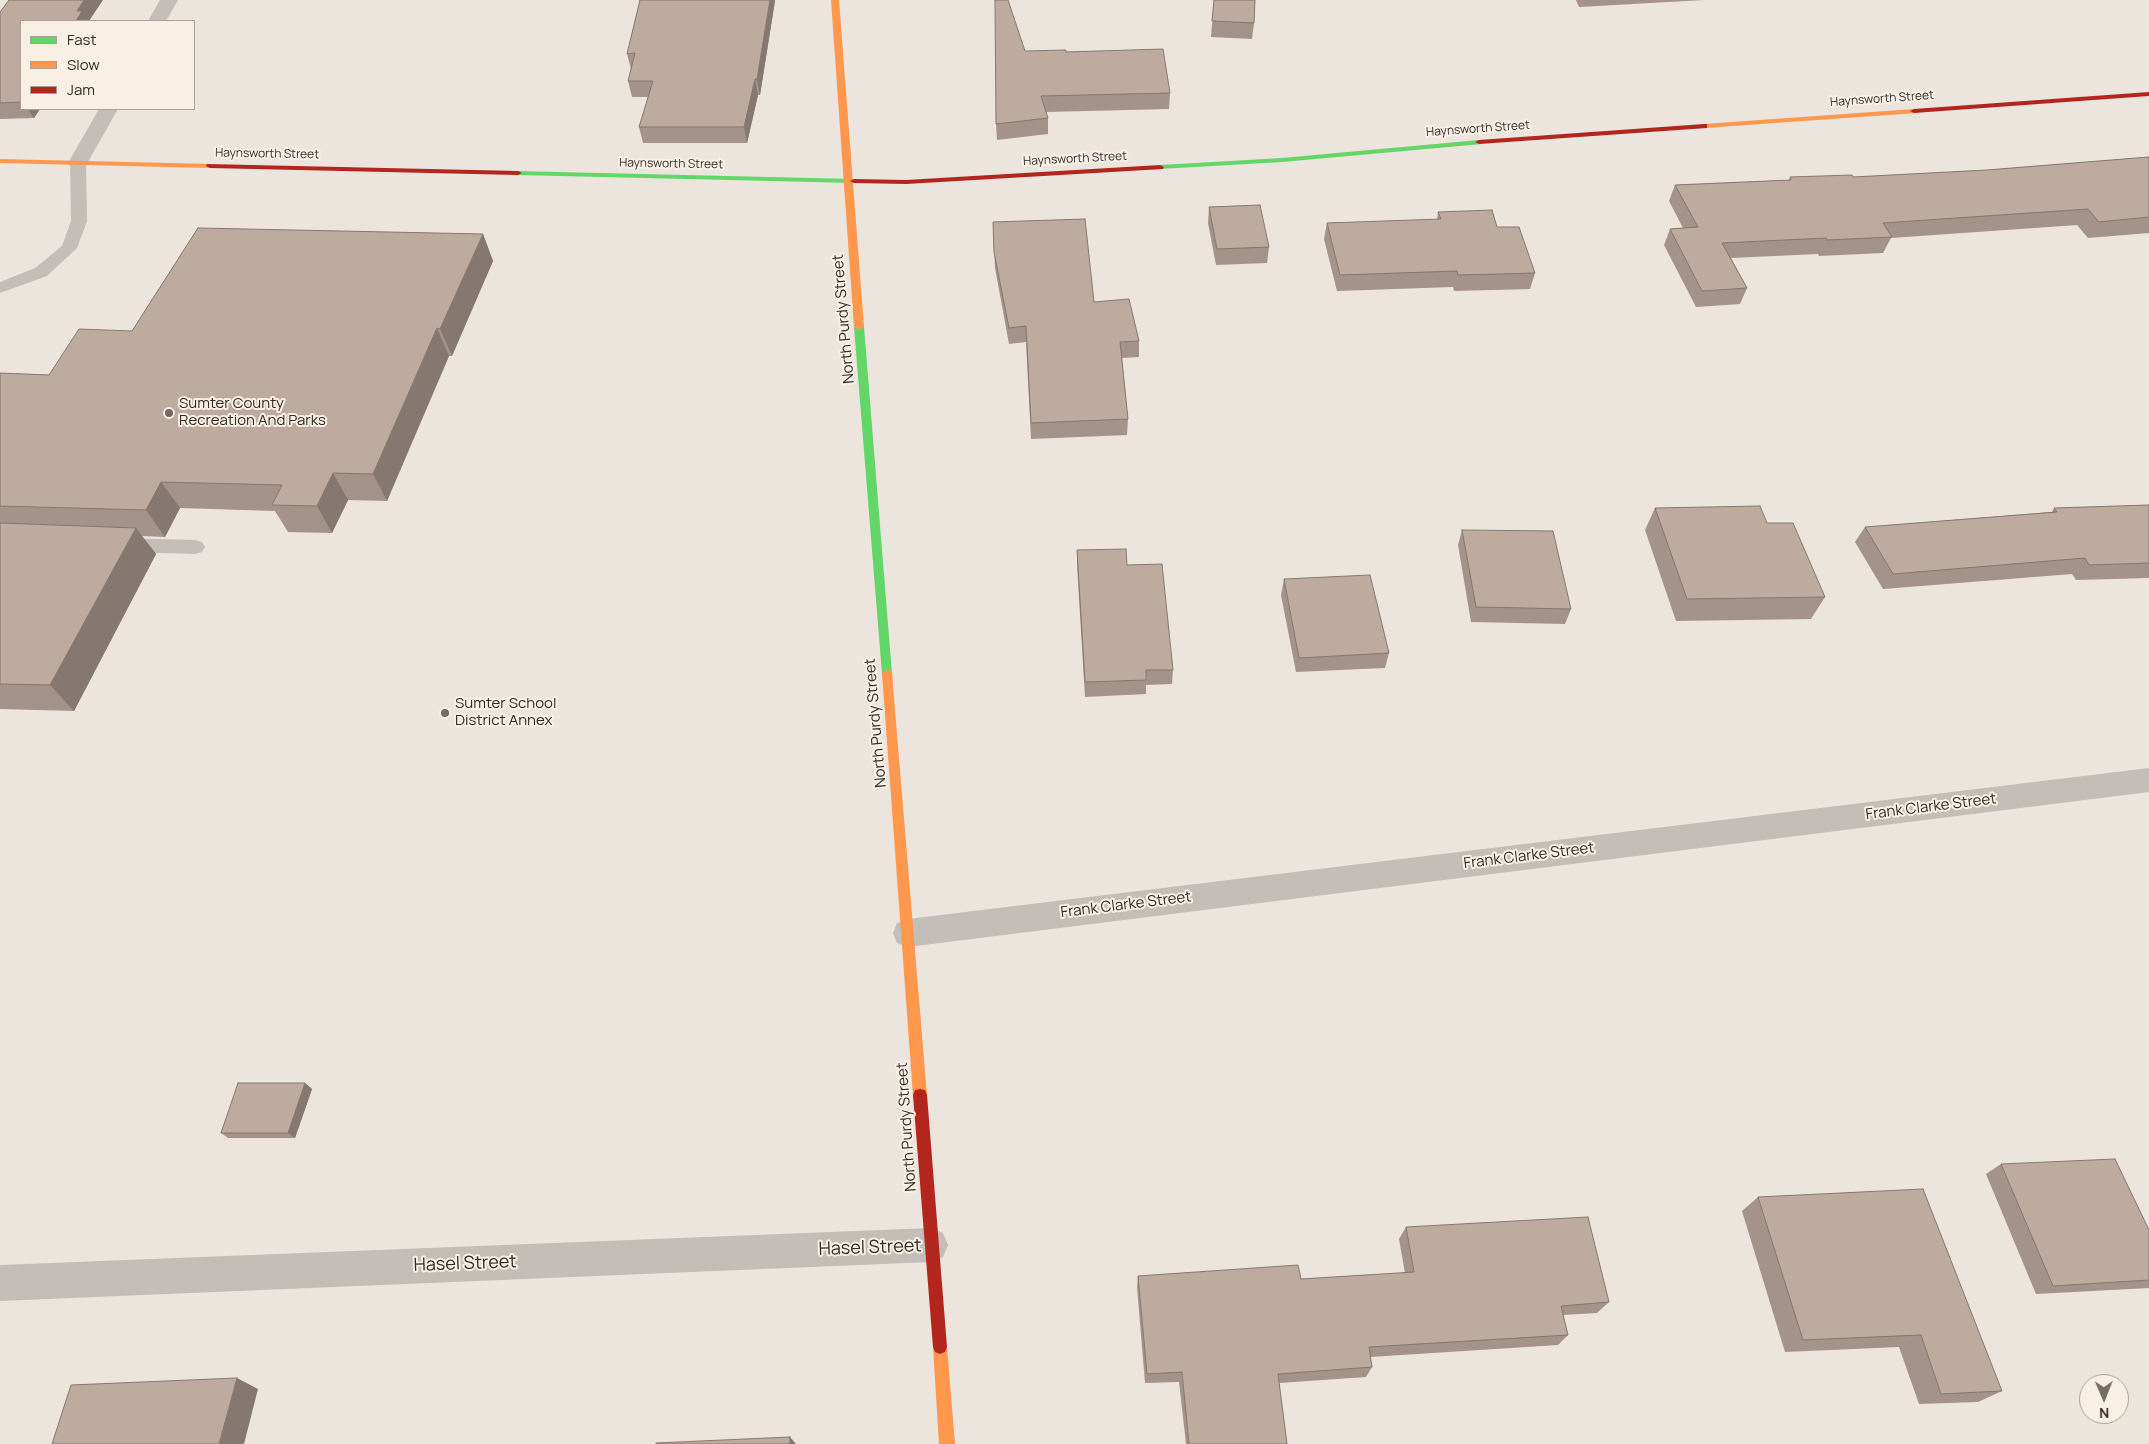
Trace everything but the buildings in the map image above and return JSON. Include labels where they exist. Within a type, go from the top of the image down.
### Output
[{"type":"street","points":[[158,20],[169,0]]},
{"type":"street","name":"North Purdy Street","points":[[835,0],[946,1444]]},
{"type":"street","name":"Haynsworth Street","points":[[0,161],[786,181],[848,180],[906,182],[1200,166],[1416,147],[2149,94]]},
{"type":"street","points":[[78,163],[107,110]]},
{"type":"street","name":"Frank Clarke Street","points":[[908,933],[2149,780]]},
{"type":"street","name":"Hasel Street","points":[[0,1283],[931,1245]]},
{"type":"lane","points":[[0,288],[41,272],[69,248],[79,222],[78,163]]},
{"type":"lane","points":[[98,544],[195,548]]},
{"type":"traffic: fast","points":[[1160,167],[1282,160],[1479,142]]},
{"type":"traffic: fast","points":[[518,173],[854,181]]},
{"type":"traffic: fast","points":[[859,327],[887,674]]},
{"type":"traffic: slow","points":[[835,0],[859,327]]},
{"type":"traffic: slow","points":[[1704,126],[1914,111]]},
{"type":"traffic: slow","points":[[0,161],[210,166]]},
{"type":"traffic: slow","points":[[887,674],[920,1095]]},
{"type":"traffic: slow","points":[[940,1347],[947,1444]]},
{"type":"traffic: jam","points":[[1914,111],[2149,94]]},
{"type":"traffic: jam","points":[[1479,142],[1704,126]]},
{"type":"traffic: jam","points":[[210,166],[518,173]]},
{"type":"traffic: jam","points":[[854,181],[906,182],[1160,167]]},
{"type":"traffic: jam","points":[[920,1095],[940,1347]]},
{"type":"place","name":"Sumter County Recreation And Parks","points":[[169,413]]},
{"type":"place","name":"Sumter School District Annex","points":[[445,713]]}]
